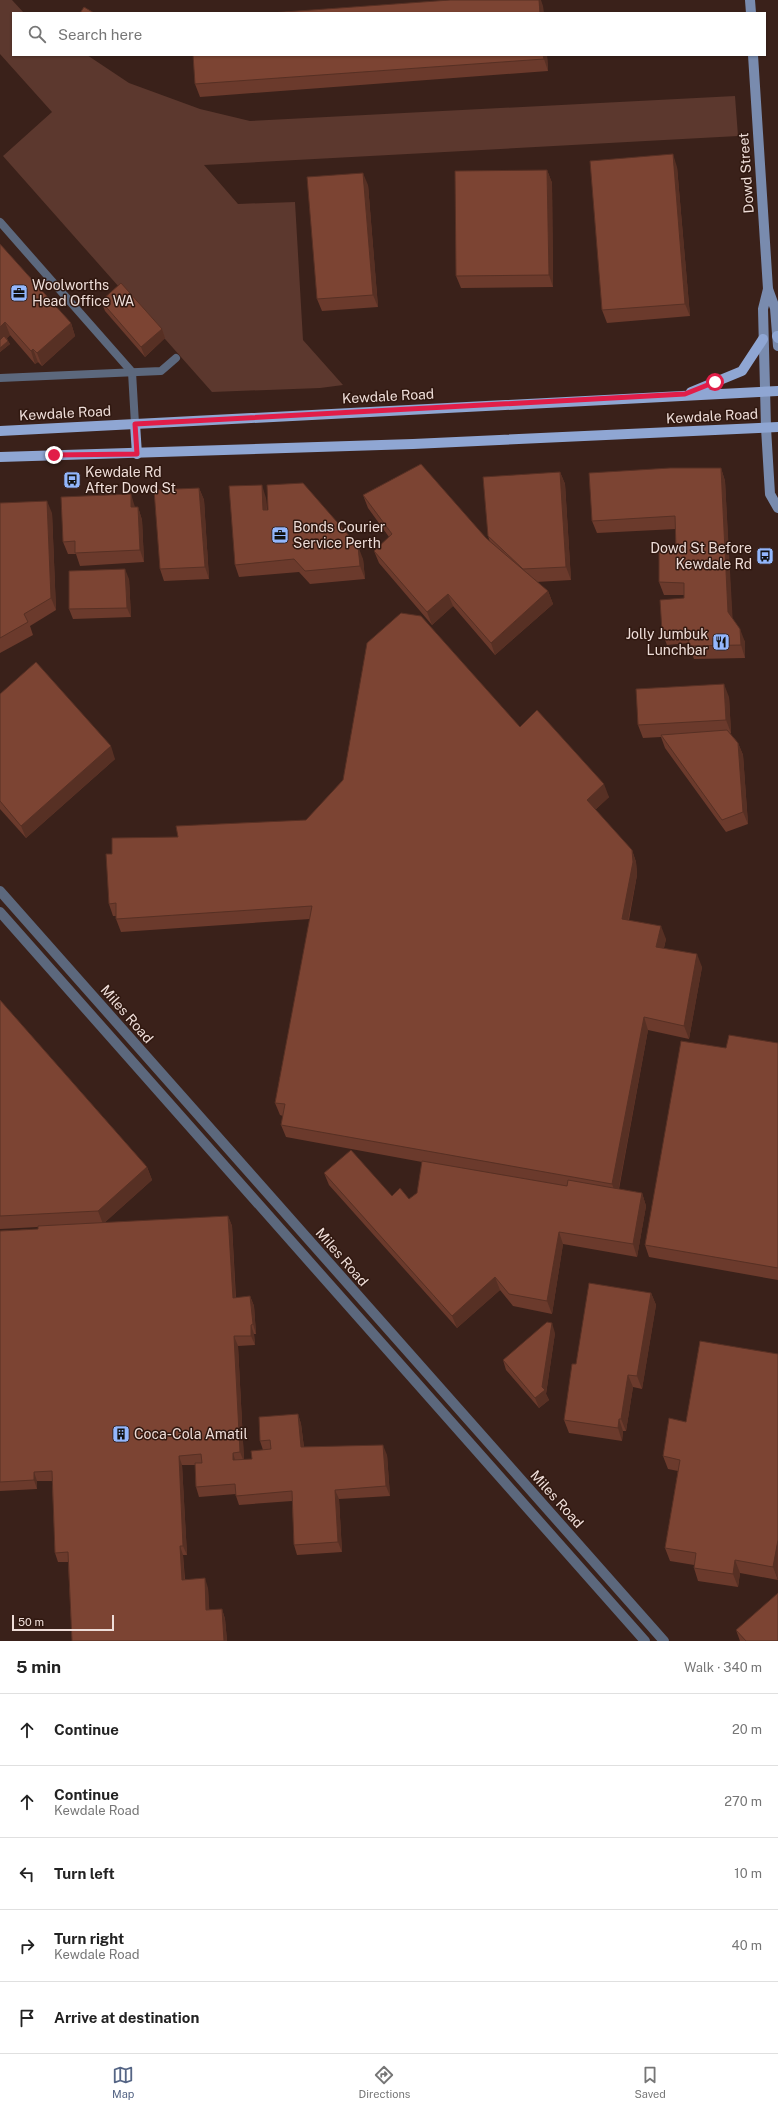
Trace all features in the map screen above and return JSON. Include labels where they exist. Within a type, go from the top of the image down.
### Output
[{"type":"main road","points":[[685,394],[742,371],[763,339]]},
{"type":"main road","name":"Kewdale Road","points":[[0,430],[685,394],[778,391]]},
{"type":"main road","points":[[135,424],[137,454]]},
{"type":"main road","name":"Kewdale Road","points":[[0,457],[137,454],[413,444],[778,427]]},
{"type":"street","points":[[750,0],[751,12]]},
{"type":"street","name":"Dowd Street","points":[[753,56],[768,289],[775,308],[778,340]]},
{"type":"street","name":"Dowd Street","points":[[768,289],[763,309],[766,428],[770,494],[778,508]]},
{"type":"street","name":"Miles Road","points":[[0,891],[664,1641]]},
{"type":"street","name":"Miles Road","points":[[0,912],[645,1641]]},
{"type":"lane","points":[[0,222],[132,372],[135,424]]},
{"type":"lane","points":[[0,378],[161,371],[176,358]]},
{"type":"shaded area","points":[[0,0],[12,0],[23,12],[12,12],[12,56],[88,56],[129,83],[200,109],[250,121],[735,96],[738,136],[204,165],[238,204],[295,202],[303,340],[343,385],[320,388],[212,392],[3,156],[52,112],[0,54]]},
{"type":"building","points":[[450,0],[539,0],[540,12],[284,12]]},
{"type":"building","points":[[84,7],[92,12],[81,12]]},
{"type":"building","points":[[193,56],[543,56],[544,59],[195,84]]},
{"type":"building","points":[[673,154],[685,304],[602,310],[590,161]]},
{"type":"building","points":[[547,170],[549,275],[456,276],[455,171]]},
{"type":"building","points":[[363,173],[373,295],[317,299],[307,177]]},
{"type":"building","name":"Woolworths Head Office WA","points":[[0,244],[71,323],[37,353],[33,349],[31,351],[5,322],[0,327]]},
{"type":"building","points":[[121,283],[162,329],[141,347],[101,301]]},
{"type":"building","points":[[4,336],[8,341],[0,348],[0,340]]},
{"type":"building","points":[[421,464],[486,538],[548,591],[491,643],[448,594],[427,612],[374,551],[392,534],[363,495]]},
{"type":"building","points":[[670,468],[721,468],[728,612],[740,629],[741,645],[689,646],[688,630],[662,632],[660,600],[684,598],[684,583],[659,582],[659,549],[676,548],[675,516],[592,521],[589,473]]},
{"type":"building","points":[[560,472],[566,567],[523,569],[488,536],[483,477]]},
{"type":"building","points":[[303,483],[358,546],[360,566],[305,571],[294,559],[235,565],[229,486],[262,485],[263,510],[268,510],[267,485]]},
{"type":"building","points":[[199,488],[205,567],[160,569],[154,490]]},
{"type":"building","points":[[131,494],[131,507],[138,507],[140,550],[75,553],[75,541],[63,542],[61,497]]},
{"type":"building","points":[[47,501],[51,598],[24,614],[28,622],[0,638],[0,503]]},
{"type":"building","points":[[125,569],[127,608],[69,609],[69,571]]},
{"type":"building","points":[[401,613],[421,616],[520,727],[537,710],[604,784],[587,800],[632,850],[633,862],[622,919],[661,926],[656,947],[697,954],[684,1026],[644,1017],[612,1184],[281,1125],[285,1104],[275,1103],[312,906],[116,919],[116,903],[109,904],[106,854],[112,854],[112,838],[178,837],[176,826],[306,820],[343,780],[367,643]]},
{"type":"building","points":[[36,662],[111,746],[21,826],[0,801],[0,694]]},
{"type":"building","points":[[724,684],[726,720],[638,725],[636,689]]},
{"type":"building","points":[[727,730],[738,743],[743,812],[722,820],[661,735]]},
{"type":"building","points":[[0,1000],[147,1167],[98,1211],[0,1216]]},
{"type":"building","points":[[729,1035],[778,1043],[778,1268],[645,1245],[681,1041],[726,1048]]},
{"type":"building","points":[[351,1150],[392,1196],[400,1188],[409,1199],[417,1193],[422,1161],[567,1186],[568,1180],[642,1193],[633,1244],[559,1232],[547,1301],[509,1294],[495,1277],[452,1316],[324,1173]]},
{"type":"building","name":"Coca-Cola Amatil","points":[[228,1216],[233,1298],[250,1296],[253,1324],[251,1325],[251,1336],[234,1336],[240,1452],[233,1453],[233,1460],[252,1459],[251,1451],[271,1449],[270,1440],[260,1441],[259,1417],[298,1414],[301,1447],[383,1445],[386,1486],[335,1490],[338,1542],[294,1545],[292,1491],[236,1496],[235,1484],[196,1487],[195,1463],[202,1463],[201,1454],[179,1456],[183,1546],[180,1546],[182,1580],[205,1578],[206,1610],[222,1609],[224,1641],[72,1641],[68,1552],[55,1553],[52,1471],[34,1472],[34,1480],[0,1482],[0,1231],[38,1229],[38,1226]]},
{"type":"building","points":[[589,1283],[651,1293],[637,1376],[628,1375],[621,1419],[619,1419],[618,1428],[564,1420],[572,1364],[576,1364]]},
{"type":"building","points":[[547,1322],[552,1323],[542,1387],[545,1390],[535,1398],[503,1360]]},
{"type":"building","points":[[700,1341],[778,1354],[778,1540],[773,1567],[735,1560],[733,1574],[694,1568],[696,1553],[665,1548],[680,1460],[663,1456],[669,1418],[686,1422]]},
{"type":"building","points":[[778,1593],[778,1641],[746,1641],[736,1630]]},
{"type":"place","name":"Woolworths Head Office WA","points":[[19,293]]},
{"type":"place","name":"Kewdale Rd After Dowd St","points":[[72,480]]},
{"type":"place","name":"Bonds Courier Service Perth","points":[[280,535]]},
{"type":"place","name":"Dowd St Before Kewdale Rd","points":[[765,556]]},
{"type":"place","name":"Jolly Jumbuk Lunchbar","points":[[721,642]]},
{"type":"place","name":"Coca-Cola Amatil","points":[[121,1434]]},
{"type":"route","points":[[54,455],[137,454],[135,424],[685,394],[715,382]]}]
